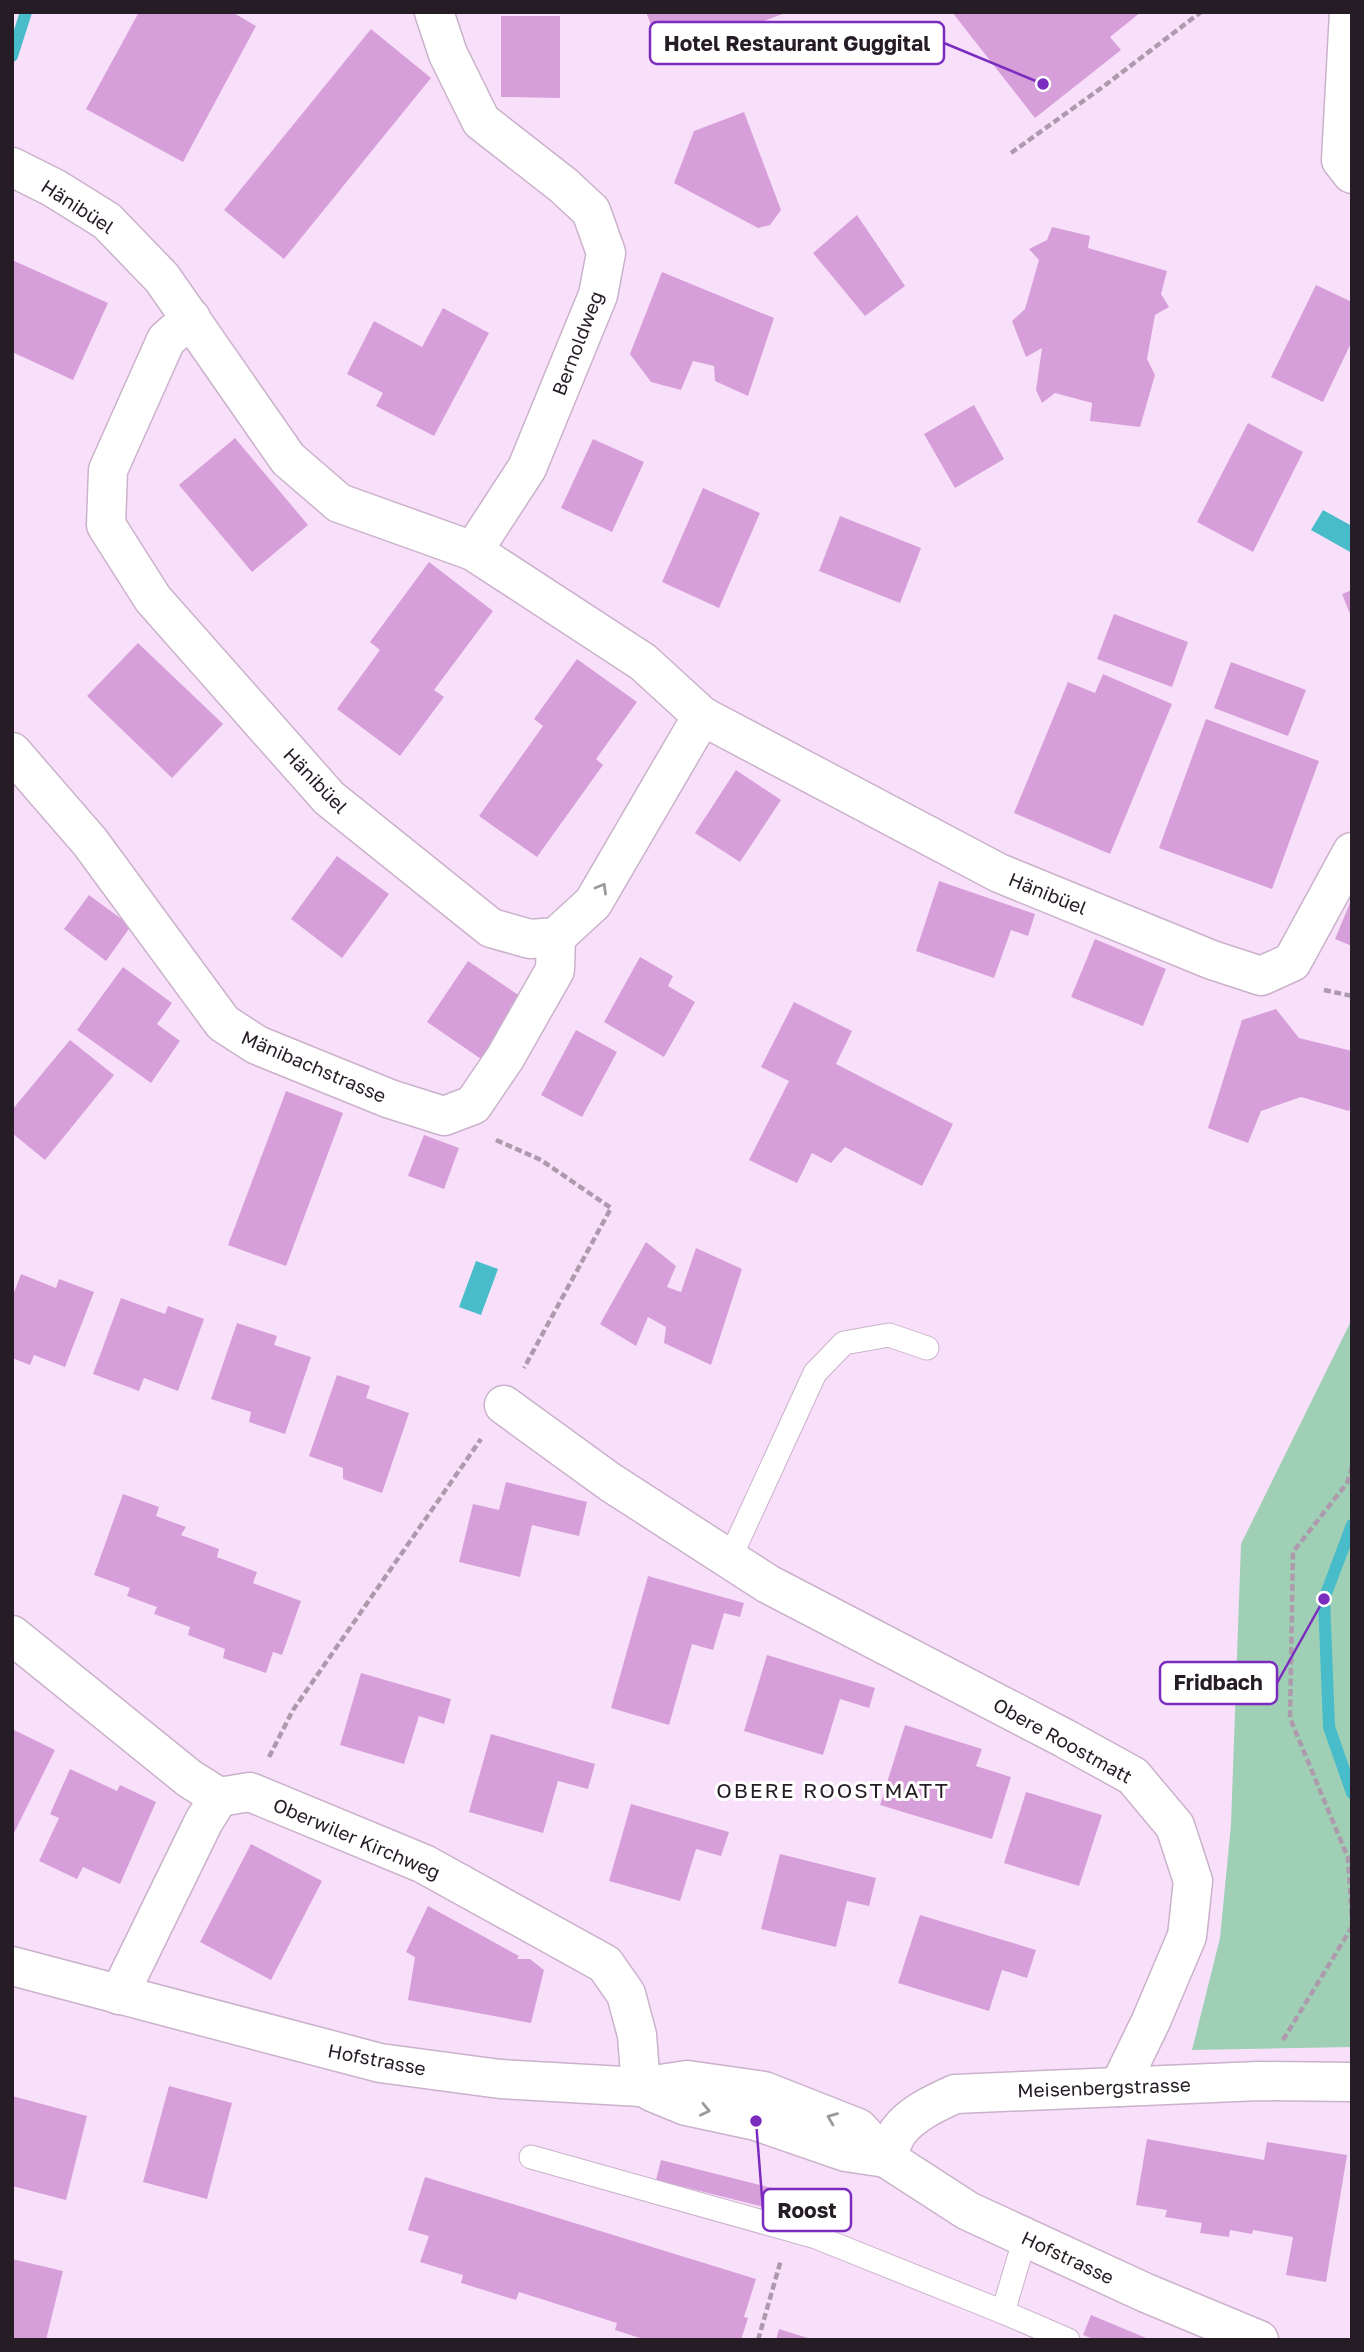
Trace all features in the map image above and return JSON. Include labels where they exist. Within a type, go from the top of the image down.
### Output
[{"type":"street","name":"Bernoldweg","points":[[434,12],[448,54],[481,121],[563,185],[591,211],[606,253],[598,295],[527,468],[473,551]]},
{"type":"street","points":[[1349,12],[1341,160],[1352,174]]},
{"type":"street","name":"Hänibüel","points":[[12,167],[54,188],[107,221],[162,278],[288,459],[339,503],[473,551],[643,662],[702,716],[999,873],[1212,960],[1261,976],[1292,962],[1352,852]]},
{"type":"street","name":"Hänibüel","points":[[191,318],[166,340],[108,470],[106,525],[153,599],[329,798],[491,928],[530,939],[556,937]]},
{"type":"street","points":[[556,937],[593,903],[702,716]]},
{"type":"street","name":"Mänibachstrasse","points":[[12,752],[90,842],[223,1023],[257,1045],[390,1099],[444,1116],[473,1105],[505,1058],[555,970],[556,937]]},
{"type":"street","name":"Obere Roostmatt","points":[[512,1389],[610,1482],[729,1560],[768,1584],[1052,1731],[1133,1776],[1175,1826],[1192,1881],[1186,1936],[1151,2021],[1119,2087]]},
{"type":"street","name":"Oberwiler Kirchweg","points":[[12,1635],[190,1779],[424,1864],[606,1964],[626,1994],[637,2035],[641,2087]]},
{"type":"street","points":[[119,1995],[204,1821],[234,1794]]},
{"type":"street","name":"Hofstrasse","points":[[12,1966],[380,2063],[500,2079],[641,2087],[687,2080],[764,2091],[858,2128],[886,2158],[968,2211],[1146,2294],[1259,2340]]},
{"type":"street","name":"Meisenbergstrasse","points":[[886,2158],[899,2131],[933,2104],[955,2094],[1259,2081],[1352,2081]]},
{"type":"lane","points":[[729,1560],[815,1373],[844,1343],[888,1335],[926,1348]]},
{"type":"lane","points":[[531,2157],[816,2236],[1068,2340]]},
{"type":"lane","points":[[1003,2312],[1025,2238]]},
{"type":"path","points":[[1011,153],[1201,12]]},
{"type":"path","points":[[512,1389],[611,1208],[541,1160]]},
{"type":"path","points":[[234,1794],[481,1439]]},
{"type":"path","points":[[1352,1467],[1347,1483],[1293,1552],[1290,1718],[1348,1858],[1352,1921]]},
{"type":"path","points":[[1259,2081],[1352,1927]]},
{"type":"path","points":[[758,2340],[776,2274]]},
{"type":"green space","points":[[1352,1319],[1352,2047],[1192,2050],[1220,1938],[1231,1825],[1241,1544]]},
{"type":"water","points":[[1323,510],[1352,526],[1352,553],[1311,530]]},
{"type":"water","points":[[476,1261],[498,1269],[481,1315],[459,1307]]},
{"type":"building","points":[[139,12],[232,12],[256,26],[183,162],[86,109]]},
{"type":"building","points":[[646,12],[788,12],[664,59]]},
{"type":"building","points":[[952,12],[1141,12],[1110,37],[1121,50],[1035,118]]},
{"type":"building","points":[[501,16],[560,16],[560,98],[501,97]]},
{"type":"building","points":[[371,29],[431,78],[284,259],[224,210]]},
{"type":"building","points":[[744,112],[781,210],[770,225],[758,228],[674,183],[694,131]]},
{"type":"building","points":[[857,215],[905,286],[865,316],[813,253]]},
{"type":"building","points":[[1052,227],[1090,236],[1088,248],[1167,271],[1161,294],[1169,307],[1155,315],[1147,359],[1155,375],[1140,427],[1090,421],[1092,403],[1055,393],[1042,403],[1036,390],[1042,348],[1026,357],[1012,321],[1025,309],[1039,260],[1029,249],[1047,240]]},
{"type":"building","points":[[12,260],[108,303],[73,380],[12,352]]},
{"type":"building","points":[[662,272],[774,318],[748,396],[715,381],[714,366],[693,361],[681,390],[651,382],[630,354]]},
{"type":"building","points":[[1316,285],[1352,302],[1352,341],[1323,402],[1271,377]]},
{"type":"building","points":[[443,308],[489,333],[434,436],[376,406],[383,393],[347,374],[374,321],[422,347]]},
{"type":"building","points":[[974,405],[1004,459],[955,488],[924,434]]},
{"type":"building","points":[[1248,423],[1303,452],[1253,552],[1197,522]]},
{"type":"building","points":[[235,438],[308,525],[252,572],[179,485]]},
{"type":"building","points":[[593,439],[644,462],[612,532],[561,508]]},
{"type":"building","points":[[703,488],[760,513],[719,608],[662,582]]},
{"type":"building","points":[[840,516],[921,548],[900,603],[819,571]]},
{"type":"building","points":[[429,562],[493,611],[434,690],[444,697],[400,756],[337,709],[380,650],[370,642]]},
{"type":"building","points":[[1352,590],[1352,619],[1342,594]]},
{"type":"building","points":[[1114,614],[1188,642],[1172,687],[1097,659]]},
{"type":"building","points":[[138,643],[223,724],[172,778],[87,696]]},
{"type":"building","points":[[577,659],[637,702],[596,759],[603,765],[537,857],[479,816],[543,726],[534,719]]},
{"type":"building","points":[[1231,662],[1306,690],[1288,736],[1214,708]]},
{"type":"building","points":[[1103,674],[1172,704],[1110,854],[1014,813],[1068,682],[1095,693]]},
{"type":"building","points":[[1206,719],[1319,761],[1272,889],[1159,848]]},
{"type":"building","points":[[736,770],[781,800],[740,862],[695,833]]},
{"type":"building","points":[[337,856],[389,894],[342,958],[291,919]]},
{"type":"building","points":[[939,881],[1035,914],[1028,936],[1011,930],[994,978],[916,951]]},
{"type":"building","points":[[89,895],[131,926],[106,961],[64,929]]},
{"type":"building","points":[[1352,898],[1352,946],[1335,939]]},
{"type":"building","points":[[1095,939],[1166,969],[1143,1026],[1071,997]]},
{"type":"building","points":[[640,957],[673,976],[668,986],[695,1002],[664,1057],[604,1022]]},
{"type":"building","points":[[468,961],[526,1000],[484,1061],[427,1022]]},
{"type":"building","points":[[123,967],[172,1003],[157,1024],[180,1041],[151,1083],[77,1030]]},
{"type":"building","points":[[794,1002],[852,1031],[836,1064],[953,1124],[922,1186],[845,1147],[831,1163],[812,1153],[797,1183],[749,1160],[789,1081],[761,1067]]},
{"type":"building","points":[[1276,1009],[1299,1038],[1352,1051],[1352,1103],[1349,1111],[1301,1097],[1261,1111],[1248,1143],[1208,1128],[1242,1020]]},
{"type":"building","points":[[576,1030],[617,1052],[582,1117],[541,1095]]},
{"type":"building","points":[[70,1040],[114,1075],[45,1160],[12,1133],[12,1110]]},
{"type":"building","points":[[286,1091],[343,1113],[286,1266],[228,1245]]},
{"type":"building","points":[[424,1135],[459,1148],[444,1189],[408,1176]]},
{"type":"building","points":[[646,1242],[676,1266],[667,1287],[681,1292],[696,1248],[742,1269],[711,1365],[664,1343],[666,1327],[648,1317],[636,1346],[600,1324]]},
{"type":"building","points":[[21,1274],[56,1288],[59,1279],[94,1292],[65,1367],[34,1355],[30,1365],[12,1358],[12,1298]]},
{"type":"building","points":[[121,1298],[165,1314],[168,1306],[204,1319],[178,1391],[144,1378],[139,1391],[93,1374]]},
{"type":"building","points":[[237,1323],[277,1336],[274,1345],[311,1357],[285,1434],[249,1422],[251,1412],[211,1399]]},
{"type":"building","points":[[337,1375],[370,1386],[366,1398],[409,1413],[382,1493],[343,1479],[343,1468],[309,1456]]},
{"type":"building","points":[[506,1482],[587,1502],[579,1536],[532,1525],[520,1577],[459,1562],[473,1504],[499,1510]]},
{"type":"building","points":[[123,1494],[159,1507],[156,1516],[186,1527],[181,1535],[219,1549],[217,1557],[257,1572],[253,1583],[301,1601],[282,1655],[273,1652],[266,1673],[223,1658],[225,1649],[188,1635],[190,1627],[154,1614],[157,1607],[127,1596],[130,1588],[94,1575]]},
{"type":"building","points":[[648,1576],[744,1603],[740,1617],[724,1613],[713,1650],[692,1644],[669,1725],[611,1708]]},
{"type":"building","points":[[767,1655],[875,1688],[869,1708],[840,1699],[823,1755],[744,1731]]},
{"type":"building","points":[[361,1673],[451,1699],[444,1724],[419,1716],[404,1764],[340,1745]]},
{"type":"building","points":[[905,1725],[982,1749],[976,1766],[1011,1777],[992,1839],[880,1805]]},
{"type":"building","points":[[12,1729],[55,1750],[12,1837]]},
{"type":"building","points":[[491,1734],[595,1764],[588,1789],[558,1781],[543,1833],[469,1812]]},
{"type":"building","points":[[70,1769],[117,1791],[120,1785],[156,1802],[120,1884],[83,1867],[77,1879],[39,1861],[59,1818],[50,1814]]},
{"type":"building","points":[[1026,1792],[1102,1815],[1079,1886],[1004,1863]]},
{"type":"building","points":[[631,1804],[729,1832],[721,1856],[696,1849],[680,1901],[609,1881]]},
{"type":"building","points":[[251,1844],[322,1881],[271,1980],[200,1942]]},
{"type":"building","points":[[780,1854],[876,1878],[869,1906],[847,1901],[836,1947],[761,1929]]},
{"type":"building","points":[[428,1906],[519,1956],[517,1959],[530,1959],[544,1970],[531,2023],[408,2000],[415,1957],[406,1952]]},
{"type":"building","points":[[920,1915],[1036,1950],[1027,1978],[1002,1970],[989,2011],[898,1983]]},
{"type":"building","points":[[169,2086],[232,2103],[207,2199],[143,2182]]},
{"type":"building","points":[[12,2096],[87,2116],[66,2200],[12,2186]]},
{"type":"building","points":[[1147,2139],[1264,2160],[1267,2142],[1347,2155],[1326,2282],[1286,2275],[1293,2237],[1253,2230],[1252,2234],[1230,2230],[1229,2237],[1200,2233],[1202,2223],[1165,2217],[1167,2210],[1136,2205]]},
{"type":"building","points":[[661,2160],[788,2192],[784,2212],[656,2180]]},
{"type":"building","points":[[425,2177],[756,2279],[744,2317],[748,2318],[741,2340],[646,2340],[615,2330],[617,2323],[519,2292],[516,2300],[461,2283],[463,2275],[420,2262],[429,2236],[408,2230]]},
{"type":"building","points":[[12,2259],[63,2271],[46,2340],[12,2340]]},
{"type":"building","points":[[1091,2315],[1151,2340],[1096,2340],[1083,2335]]},
{"type":"building","points":[[779,2329],[811,2339],[811,2340],[776,2340]]},
{"type":"waterway","points":[[12,56],[26,12]]},
{"type":"waterway","points":[[1352,1525],[1324,1599],[1329,1727],[1352,1793]]},
{"type":"place","name":"Hotel Restaurant Guggital","points":[[1043,84]]},
{"type":"place","name":"Fridbach","points":[[1324,1599]]},
{"type":"place","name":"Roost","points":[[756,2121]]},
{"type":"district","name":"OBERE ROOSTMATT","points":[[833,1790]]}]
